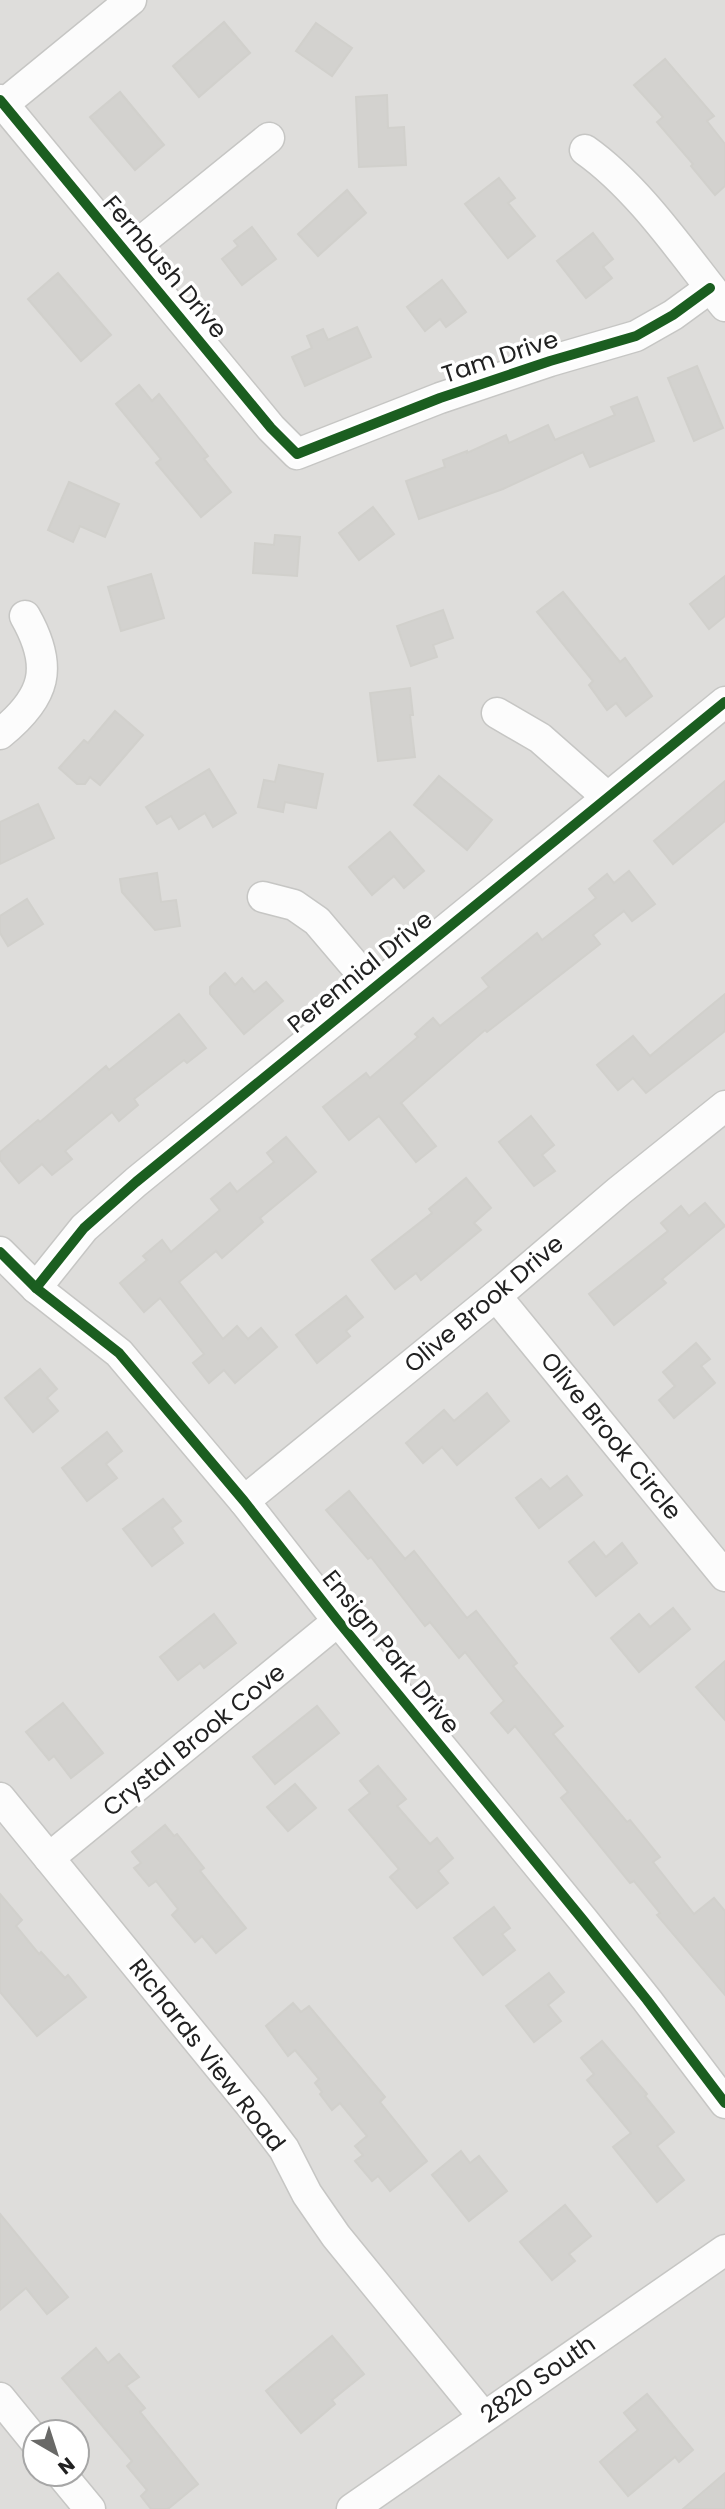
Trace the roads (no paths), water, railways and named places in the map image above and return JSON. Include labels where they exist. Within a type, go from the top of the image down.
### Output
[{"type":"street","points":[[1,104],[131,0]]},
{"type":"street","name":"Fernbush Drive","points":[[1,104],[271,428],[297,454]]},
{"type":"street","points":[[127,253],[269,138]]},
{"type":"street","points":[[585,150],[607,166],[626,185],[718,297]]},
{"type":"street","name":"Tam Drive","points":[[297,454],[440,398],[550,360],[636,336],[673,315],[718,297]]},
{"type":"street","points":[[0,734],[16,722],[34,698],[44,670],[38,639],[24,616]]},
{"type":"street","name":"Perennial Drive","points":[[36,1288],[84,1228],[136,1182],[725,702]]},
{"type":"street","points":[[497,713],[540,738],[607,797]]},
{"type":"street","points":[[263,897],[294,905],[317,921],[374,988]]},
{"type":"street","name":"Olive Brook Drive","points":[[244,1501],[725,1106]]},
{"type":"street","name":"Ensign Park Drive","points":[[0,1252],[36,1288],[119,1353],[244,1501],[338,1621],[631,1980],[725,2103]]},
{"type":"street","name":"Olive Brook Circle","points":[[496,1296],[725,1576]]},
{"type":"street","name":"Crystal Brook Cove","points":[[49,1858],[338,1621]]},
{"type":"street","name":"RIchards View Road","points":[[0,1798],[253,2108],[284,2150],[307,2194],[336,2236],[483,2416]]},
{"type":"street","name":"2820 South","points":[[352,2509],[725,2250]]},
{"type":"street","points":[[0,2398],[21,2424]]},
{"type":"street","points":[[73,2488],[90,2509]]}]
